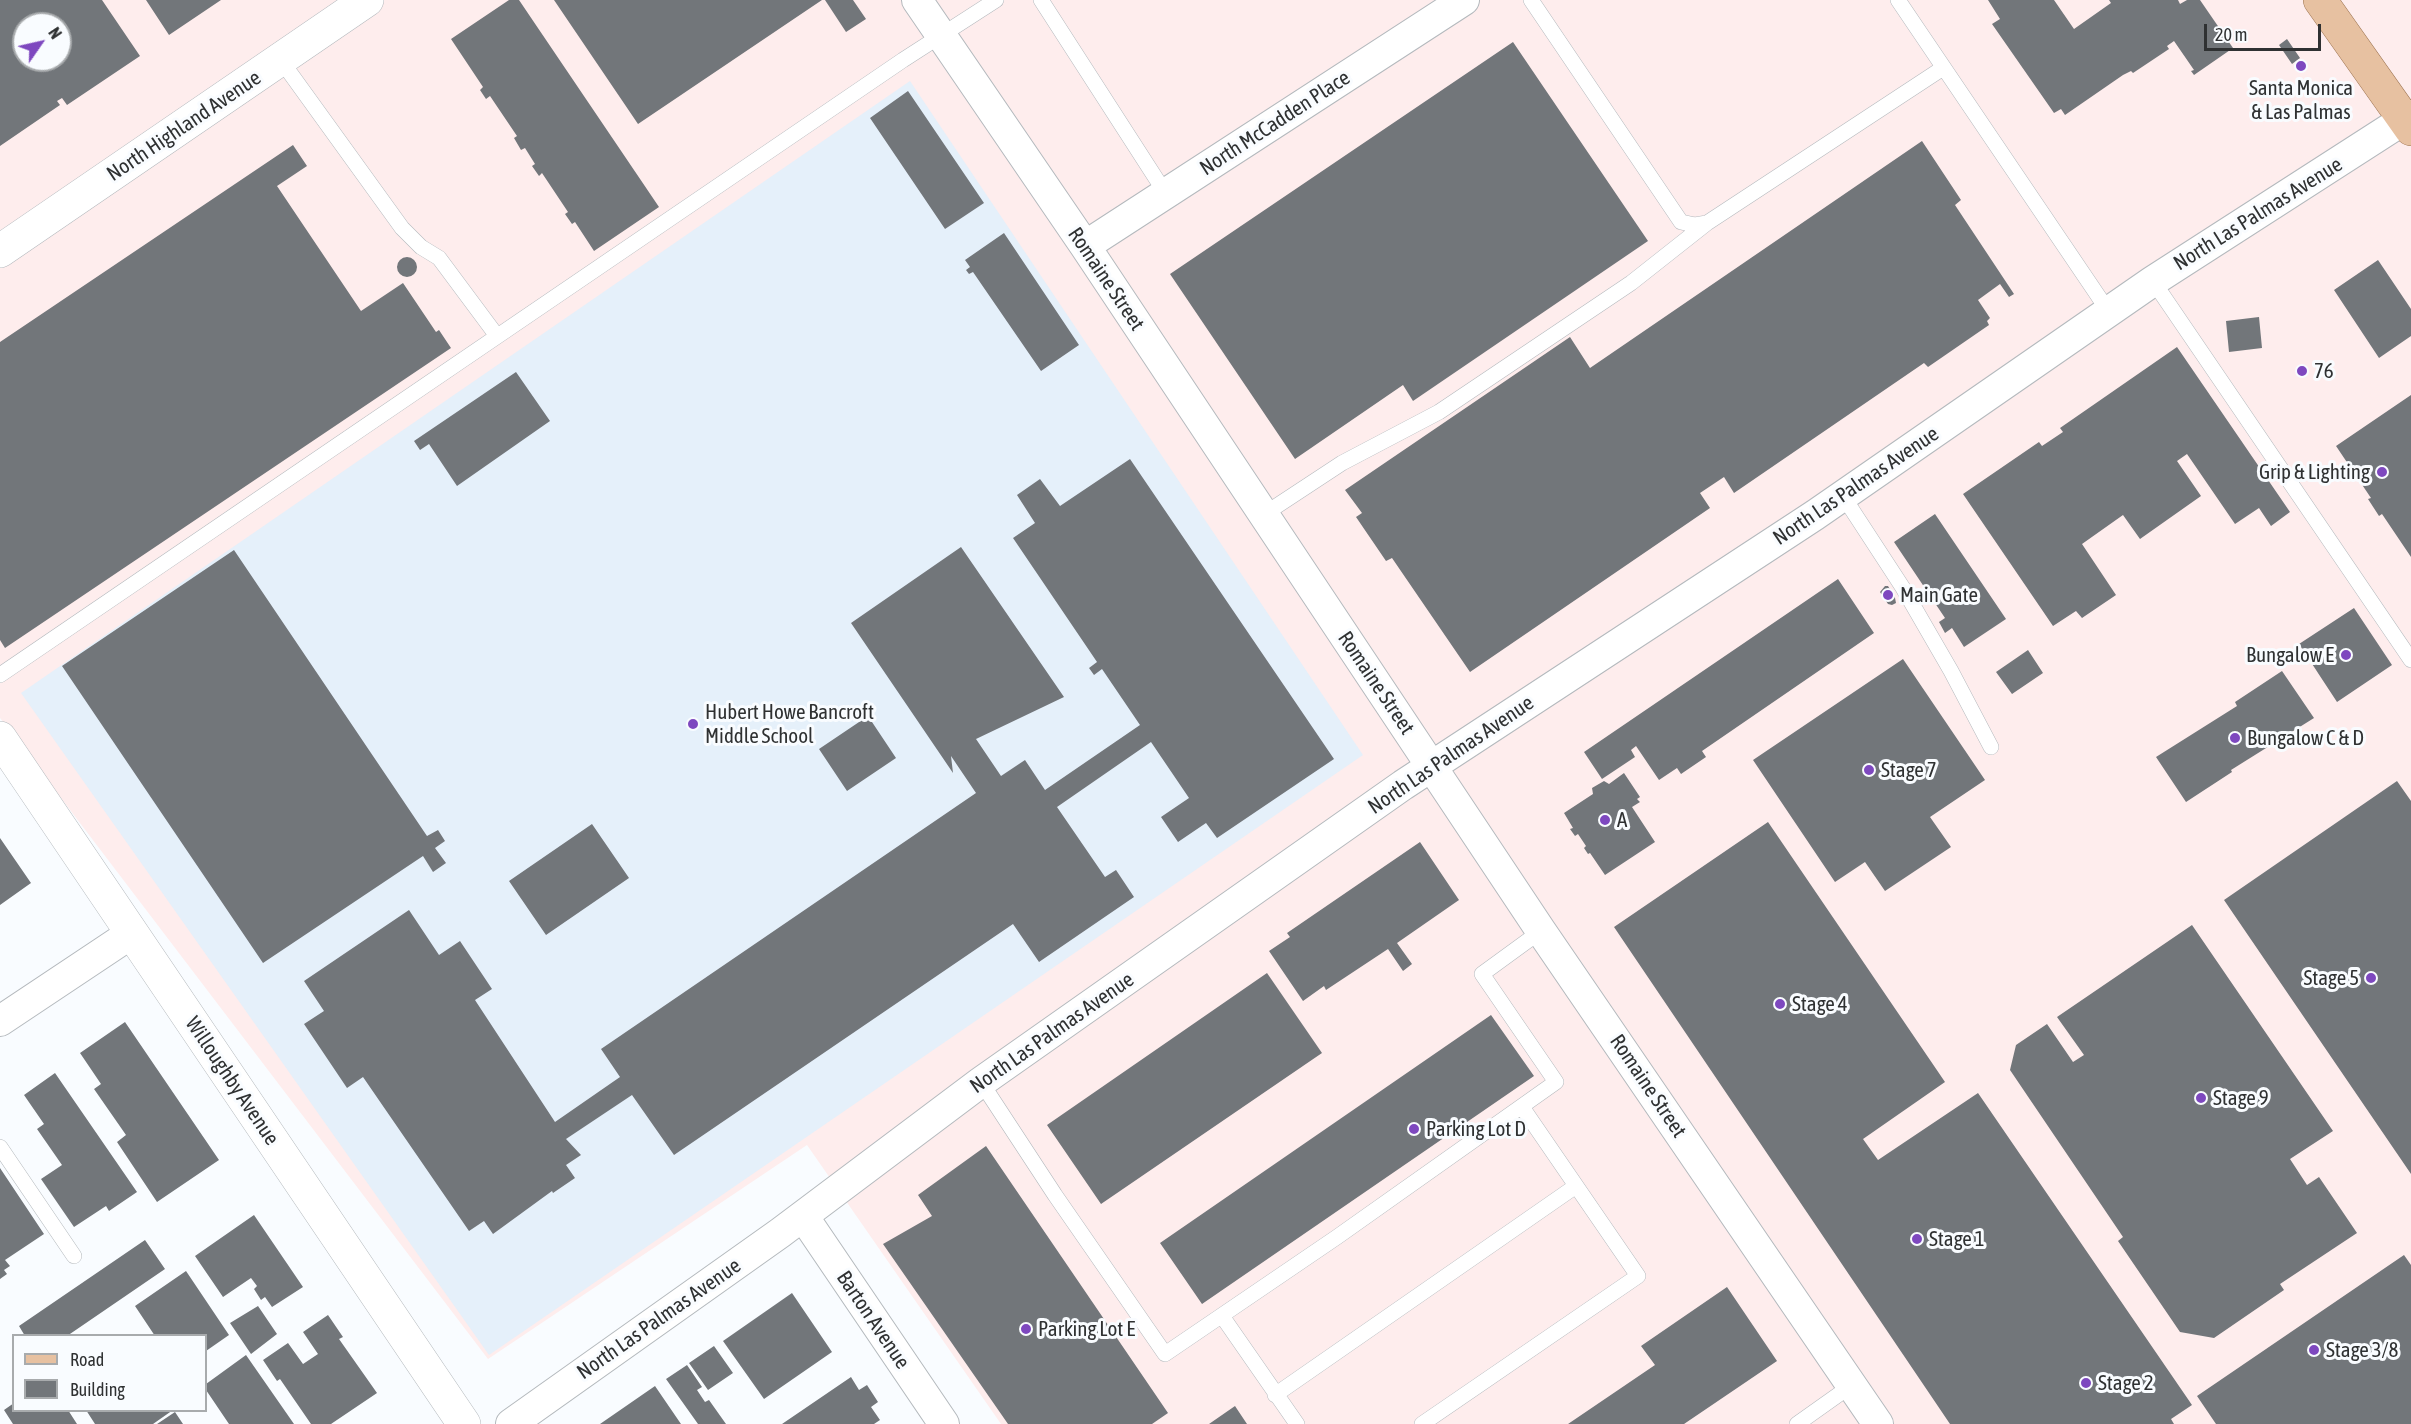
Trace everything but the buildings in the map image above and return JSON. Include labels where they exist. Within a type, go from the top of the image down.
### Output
[{"type":"main road","points":[[2320,0],[2409,121]]},
{"type":"street","name":"North Highland Avenue","points":[[0,251],[367,0]]},
{"type":"street","name":"Romaine Street","points":[[917,0],[1085,246],[1541,931],[1878,1424]]},
{"type":"street","name":"North McCadden Place","points":[[1085,246],[1464,0]]},
{"type":"street","name":"North Las Palmas Avenue","points":[[510,1424],[803,1216],[981,1082],[1432,766],[1842,496],[2153,281],[2409,121]]},
{"type":"street","name":"Willoughby Avenue","points":[[0,738],[464,1424]]},
{"type":"street","points":[[0,1021],[132,933]]},
{"type":"street","name":"Barton Avenue","points":[[803,1216],[944,1424]]},
{"type":"lane","points":[[0,675],[941,34],[996,0]]},
{"type":"lane","points":[[1041,0],[1166,194]]},
{"type":"lane","points":[[1531,0],[1681,222],[1695,225],[1707,223]]},
{"type":"lane","points":[[1898,0],[2109,312]]},
{"type":"lane","points":[[280,59],[402,228],[421,247],[439,258],[497,336]]},
{"type":"lane","points":[[1263,515],[1342,464],[1439,412],[1631,283],[1707,223],[1943,68]]},
{"type":"lane","points":[[2153,281],[2411,660]]},
{"type":"lane","points":[[1842,496],[1908,597],[1991,747]]},
{"type":"lane","points":[[981,1082],[1055,1195],[1165,1354],[1556,1082],[1482,974],[1541,931]]},
{"type":"lane","points":[[1422,1424],[1638,1276],[1522,1107]]},
{"type":"lane","points":[[0,1147],[74,1256]]},
{"type":"lane","points":[[1275,1395],[1576,1186]]},
{"type":"lane","points":[[1222,1316],[1297,1424]]},
{"type":"lane","points":[[1797,1424],[1852,1385]]},
{"type":"shaded area","points":[[0,0],[2411,0],[2411,1424],[1001,1424],[807,1145],[488,1359],[0,718]]},
{"type":"shaded area","name":"Hubert Howe Bancroft Middle School","points":[[910,81],[1363,755],[489,1355],[21,693]]},
{"type":"place","name":"Santa Monica & Las Palmas","points":[[2301,66]]},
{"type":"place","name":"76","points":[[2302,371]]},
{"type":"place","name":"Grip & Lighting","points":[[2382,472]]},
{"type":"place","name":"Main Gate","points":[[1888,595]]},
{"type":"place","name":"Bungalow E","points":[[2346,655]]},
{"type":"place","name":"Hubert Howe Bancroft Middle School","points":[[693,724]]},
{"type":"place","name":"Bungalow C & D","points":[[2235,738]]},
{"type":"place","name":"Stage 7","points":[[1869,770]]},
{"type":"place","name":"A","points":[[1605,820]]},
{"type":"place","name":"Stage 5","points":[[2371,978]]},
{"type":"place","name":"Stage 4","points":[[1780,1004]]},
{"type":"place","name":"Stage 9","points":[[2201,1098]]},
{"type":"place","name":"Parking Lot D","points":[[1414,1129]]},
{"type":"place","name":"Stage 1","points":[[1917,1239]]},
{"type":"place","name":"Parking Lot E","points":[[1026,1329]]},
{"type":"place","name":"Stage 3/8","points":[[2314,1350]]},
{"type":"place","name":"Stage 2","points":[[2086,1383]]}]
